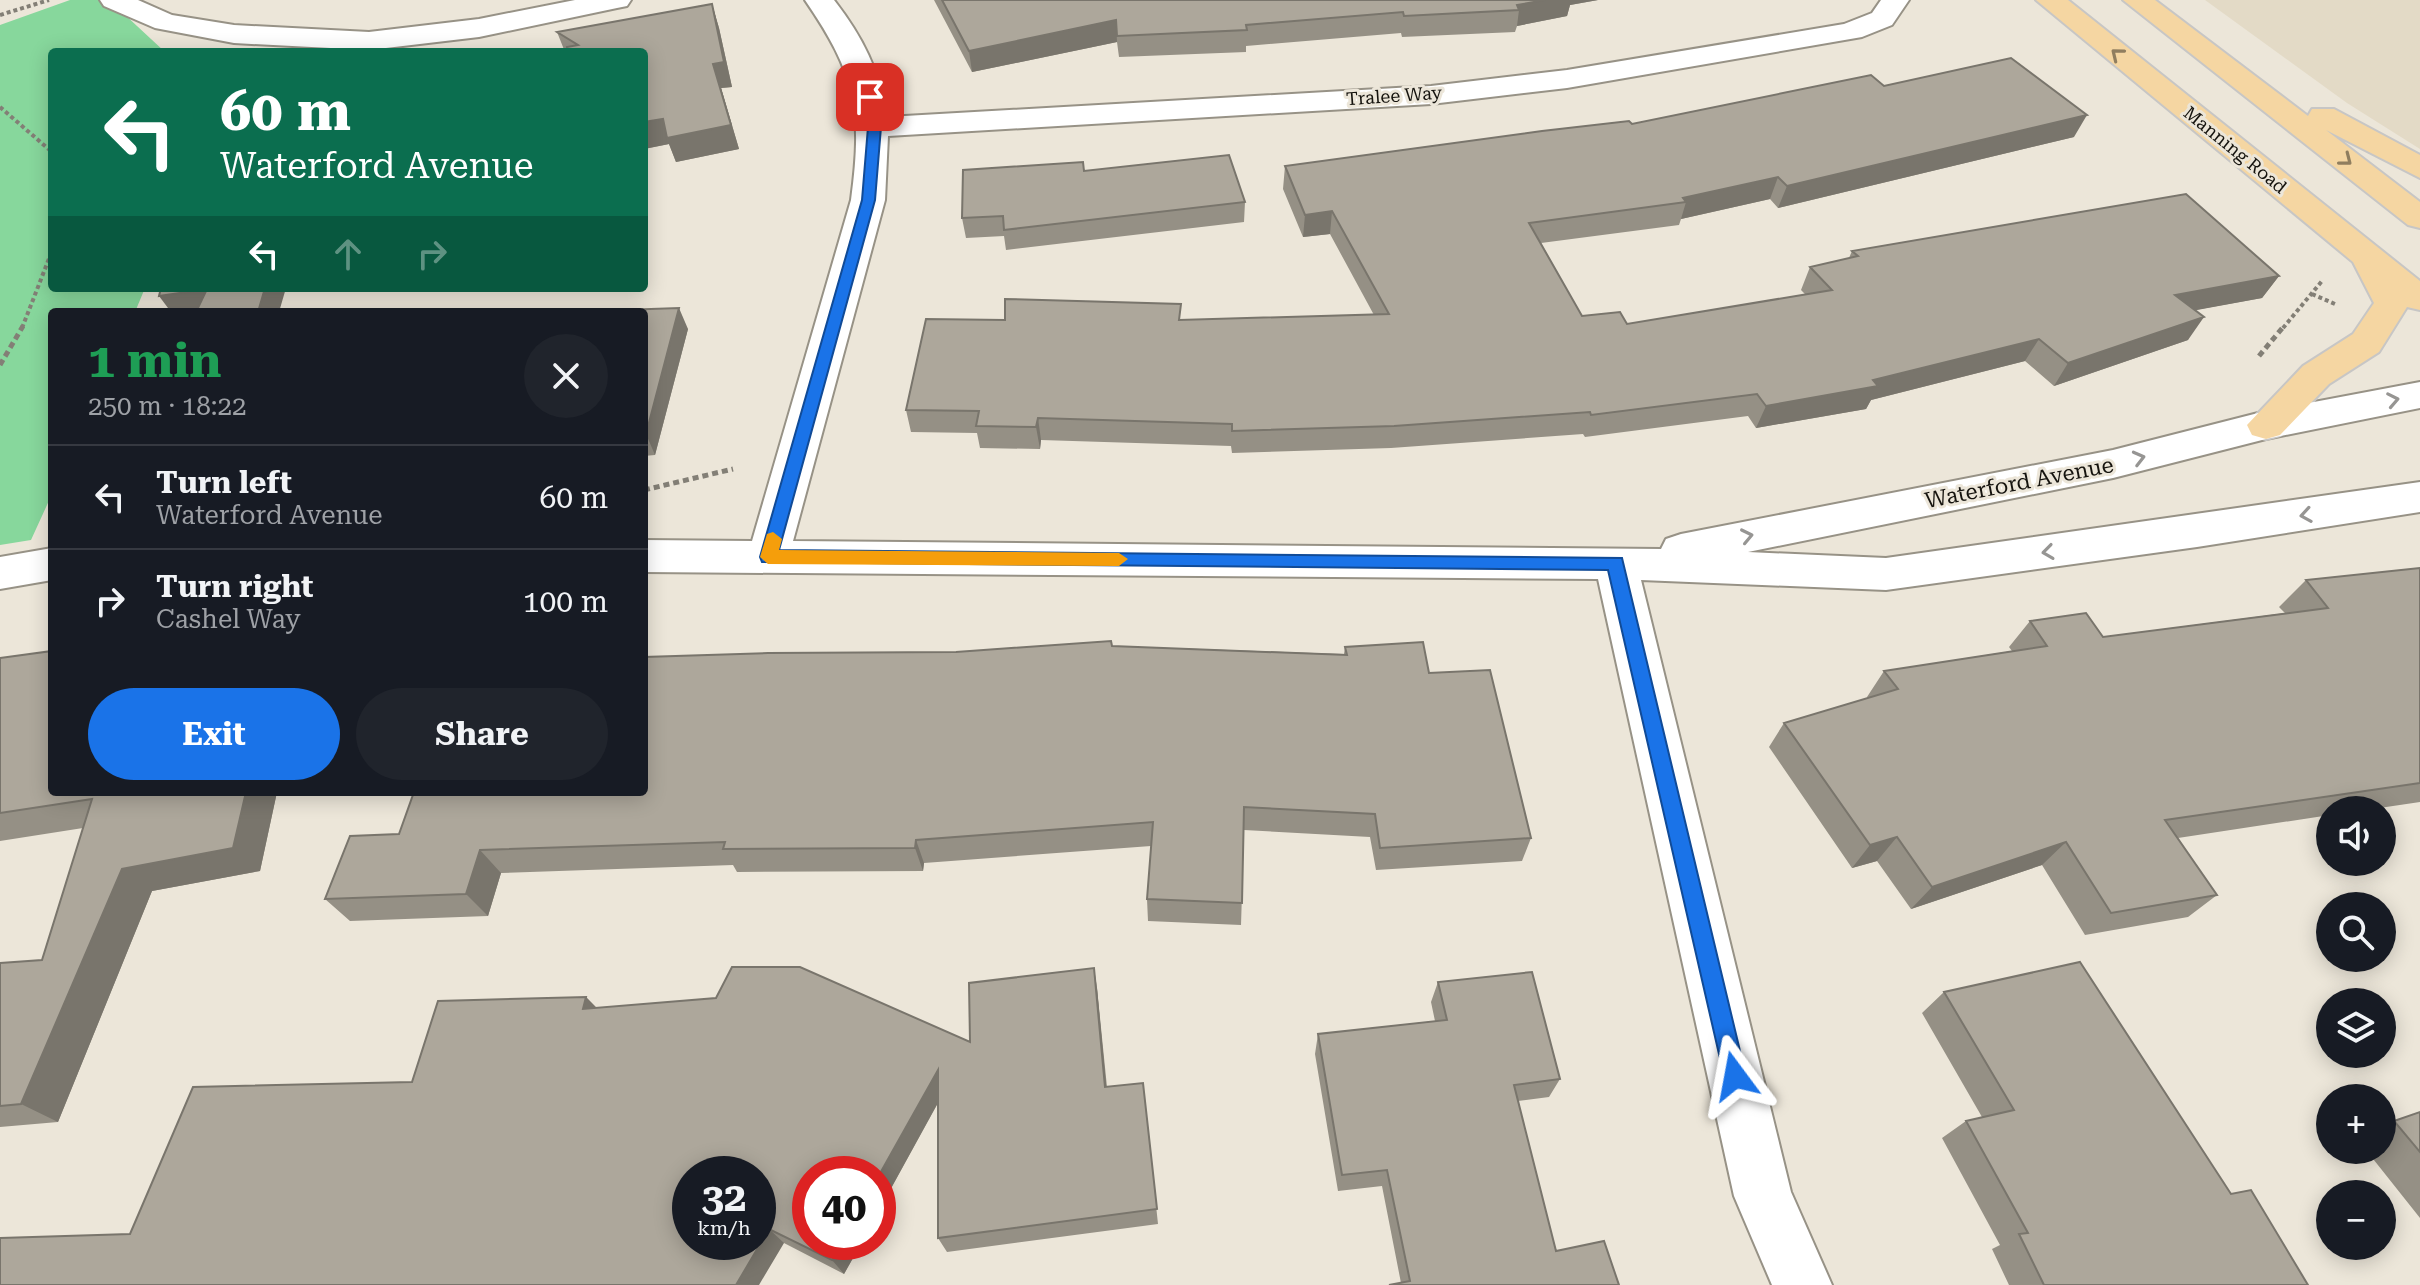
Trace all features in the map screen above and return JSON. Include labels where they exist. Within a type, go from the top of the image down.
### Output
[{"type":"main road","name":"Manning Road","points":[[2050,0],[2420,299]]},
{"type":"main road","points":[[2137,0],[2219,60],[2420,218]]},
{"type":"main road","points":[[2219,60],[2420,168]]},
{"type":"main road","points":[[2266,425],[2316,375],[2366,343],[2392,303],[2366,256]]},
{"type":"street","points":[[114,0],[165,22],[234,34],[369,41],[479,28],[617,0]]},
{"type":"street","points":[[768,557],[868,200],[874,127],[864,70],[850,42],[819,0]]},
{"type":"street","name":"Tralee Way","points":[[874,127],[1431,95],[1536,83],[1844,33],[1878,22],[1893,11],[1895,0]]},
{"type":"street","name":"Waterford Avenue","points":[[1616,563],[2113,464],[2266,425],[2420,395]]},
{"type":"street","name":"Waterford Avenue","points":[[648,556],[1616,563],[1886,574],[2197,532],[2420,497]]},
{"type":"street","points":[[1616,563],[1763,1196],[1802,1285]]},
{"type":"street","points":[[0,573],[48,565]]},
{"type":"path","points":[[0,15],[49,0]]},
{"type":"path","points":[[0,107],[48,149]]},
{"type":"path","points":[[0,365],[22,328],[48,261]]},
{"type":"path","points":[[648,489],[733,469]]},
{"type":"shaded area","points":[[2205,0],[2420,0],[2420,149],[2347,103]]},
{"type":"green space","points":[[70,0],[109,0],[161,48],[48,48],[48,292],[143,292],[137,308],[48,308],[48,503],[31,540],[0,545],[0,25]]},
{"type":"building","points":[[942,0],[1545,0],[1517,5],[1519,10],[1404,16],[1403,12],[1246,25],[1247,30],[1117,36],[1116,20],[969,51]]},
{"type":"building","points":[[712,4],[724,62],[713,64],[731,125],[667,138],[663,119],[648,121],[648,48],[567,48],[578,45],[557,32]]},
{"type":"building","points":[[2011,58],[2087,115],[1787,186],[1778,177],[1683,198],[1686,202],[1529,223],[1582,316],[1620,312],[1627,324],[1832,290],[1810,267],[1858,256],[1852,251],[2186,194],[2279,276],[2175,295],[2204,317],[2068,363],[2039,339],[1873,380],[1878,386],[1766,406],[1757,394],[1591,415],[1590,412],[1394,426],[1232,431],[1232,424],[1038,418],[1036,427],[976,426],[979,411],[906,410],[926,319],[1005,320],[1005,299],[1181,304],[1179,320],[1389,314],[1332,211],[1305,215],[1285,166],[1542,131],[1629,121],[1632,124],[1871,75],[1884,86]]},
{"type":"building","points":[[1229,155],[1245,202],[1004,230],[1003,216],[962,218],[963,170],[1083,162],[1084,171]]},
{"type":"building","points":[[160,292],[186,292],[159,296]]},
{"type":"building","points":[[206,292],[264,292],[259,308],[198,308]]},
{"type":"building","points":[[679,308],[648,426],[648,309]]},
{"type":"building","points":[[2420,568],[2420,783],[2165,820],[2217,895],[2111,913],[2066,842],[1932,887],[1897,837],[1870,845],[1784,723],[1898,689],[1884,671],[2047,646],[2030,621],[2086,613],[2103,637],[2328,608],[2306,580]]},
{"type":"building","points":[[1111,641],[1112,646],[1347,655],[1345,647],[1423,642],[1429,673],[1490,670],[1531,838],[1380,848],[1375,814],[1244,807],[1242,903],[1147,899],[1153,822],[916,840],[915,848],[723,849],[725,842],[480,850],[466,894],[325,899],[350,836],[399,834],[413,796],[648,796],[648,657],[956,652]]},
{"type":"building","points":[[48,652],[48,796],[245,796],[233,848],[122,869],[21,1104],[0,1106],[0,963],[42,960],[92,799],[0,813],[0,658]]},
{"type":"building","points":[[2080,962],[2231,1194],[2251,1190],[2308,1285],[2044,1285],[2019,1234],[2028,1233],[1966,1121],[2014,1110],[1944,992]]},
{"type":"building","points":[[732,967],[800,967],[970,1042],[969,983],[1094,968],[1105,1087],[1143,1083],[1157,1209],[938,1238],[938,1070],[890,1156],[792,1156],[792,1240],[776,1232],[776,1156],[672,1156],[672,1260],[751,1260],[736,1285],[0,1285],[0,1238],[130,1234],[193,1087],[412,1082],[438,1001],[586,997],[583,1009],[716,998]]},
{"type":"building","points":[[1532,972],[1560,1079],[1514,1085],[1556,1251],[1604,1241],[1619,1285],[1389,1285],[1410,1281],[1387,1170],[1342,1175],[1318,1034],[1447,1020],[1438,982]]},
{"type":"building","points":[[2420,1112],[2420,1152],[2396,1123],[2396,1120]]},
{"type":"slow traffic","points":[[773,539],[768,557],[1119,559]]},
{"type":"route","points":[[870,97],[874,127],[868,200],[768,557],[1616,563],[1735,1076]]}]
